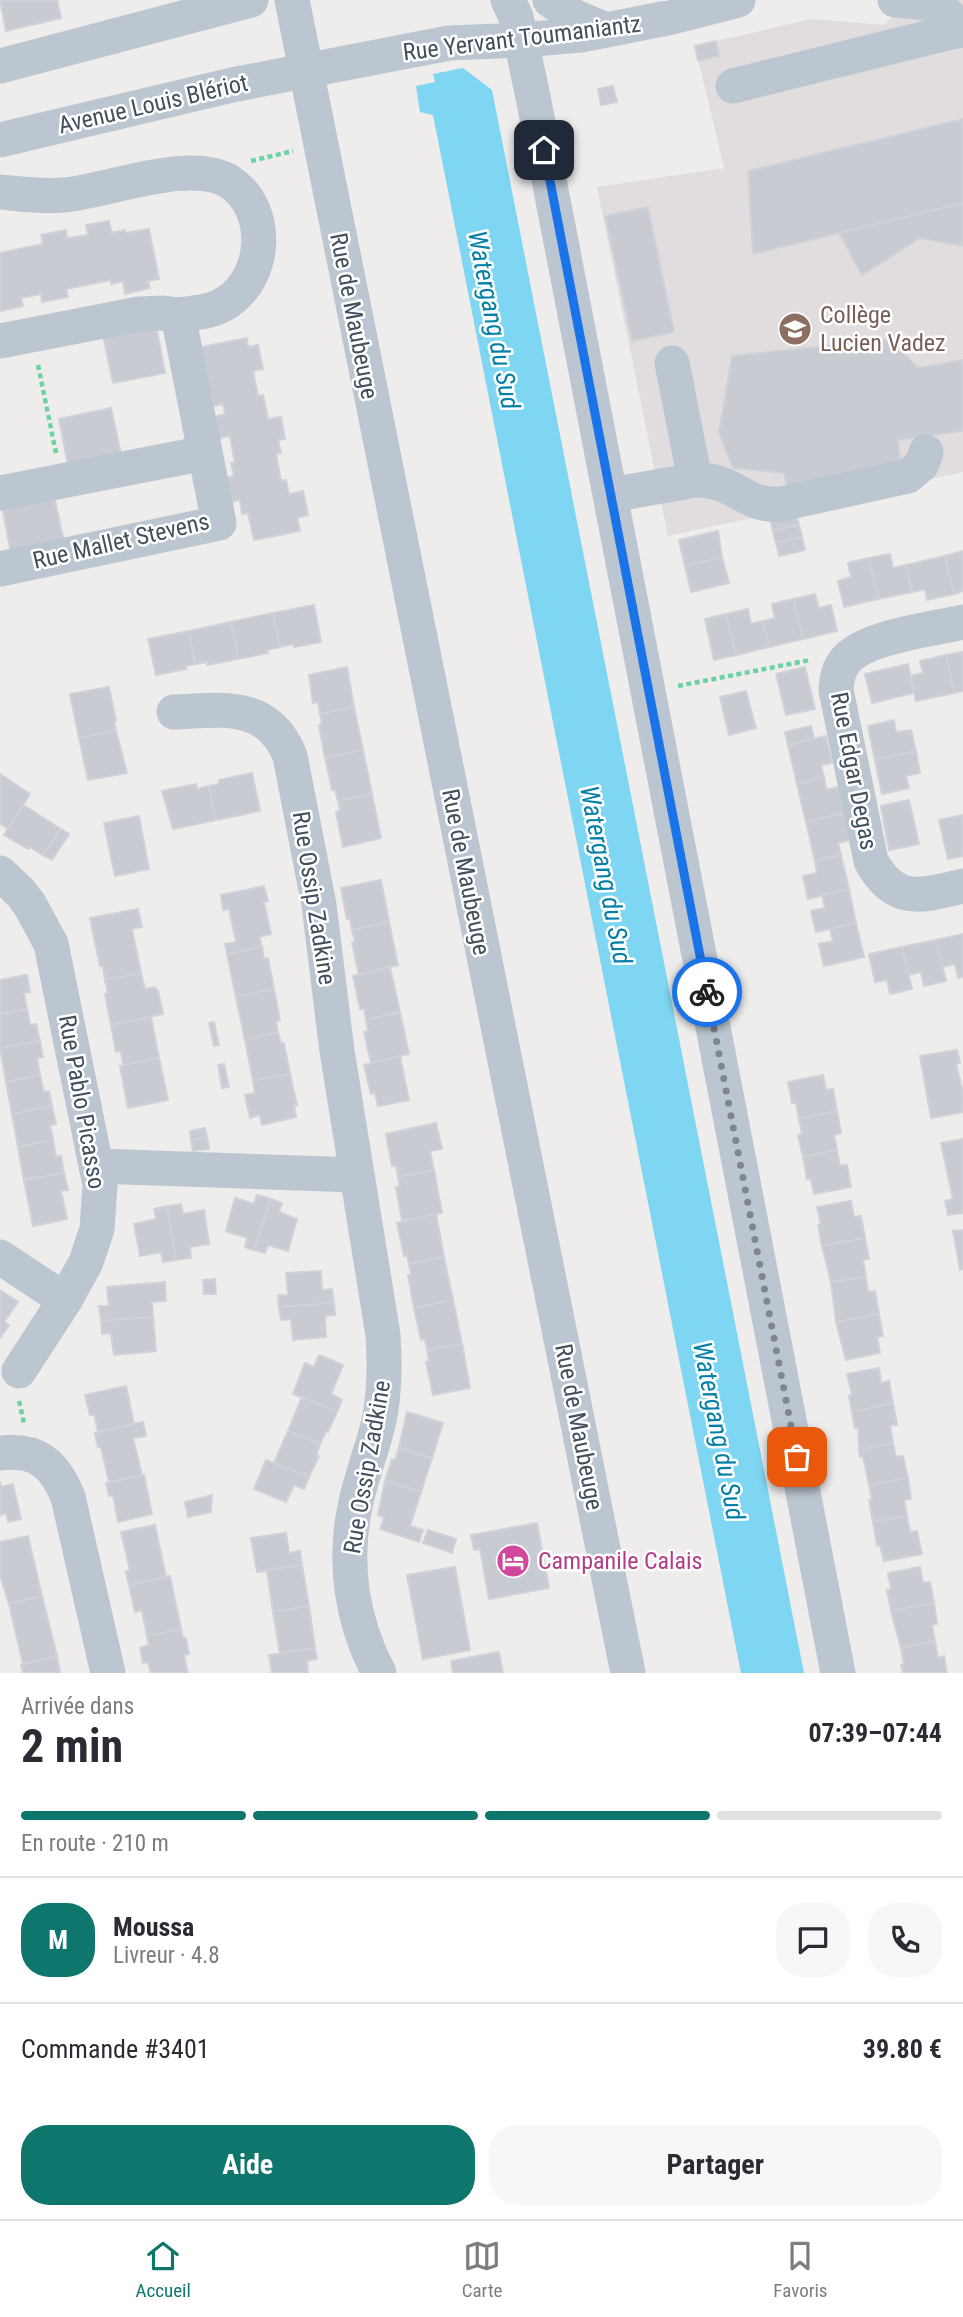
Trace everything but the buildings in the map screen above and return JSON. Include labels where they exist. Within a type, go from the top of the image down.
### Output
[{"type":"street","points":[[0,66],[251,0]]},
{"type":"street","name":"Rue de Maubeuge","points":[[292,0],[628,1673]]},
{"type":"street","points":[[508,0],[522,40],[838,1673]]},
{"type":"street","points":[[550,0],[575,17],[606,30]]},
{"type":"street","name":"Rue Yervant Toumaniantz","points":[[306,70],[449,43],[581,35],[672,17],[738,0]]},
{"type":"street","points":[[733,86],[960,30],[949,12],[942,7],[895,0]]},
{"type":"street","name":"Avenue Louis Blériot","points":[[0,140],[306,70]]},
{"type":"street","points":[[0,192],[65,195],[188,172],[211,173],[240,191],[253,212],[259,237],[257,262],[246,285],[227,303],[205,312],[178,315],[139,314],[15,338]]},
{"type":"street","name":"Rue Mallet Stevens","points":[[0,569],[219,523],[178,315]]},
{"type":"street","points":[[672,363],[695,480]]},
{"type":"street","points":[[611,495],[695,480],[715,480],[760,504],[780,504],[908,476],[922,464],[926,452]]},
{"type":"street","points":[[0,493],[205,453]]},
{"type":"street","points":[[855,651],[878,641],[963,622]]},
{"type":"street","name":"Rue Edgar Degas","points":[[855,651],[840,668],[836,690],[871,861],[882,880],[900,891],[922,894],[963,886]]},
{"type":"street","name":"Rue Ossip Zadkine","points":[[174,712],[226,710],[249,713],[270,726],[286,746],[290,756],[319,905],[337,1051],[381,1315],[385,1355],[382,1406],[354,1510],[349,1566],[360,1629],[379,1673]]},
{"type":"street","name":"Rue Pablo Picasso","points":[[0,873],[30,905],[51,944],[97,1166],[100,1198],[97,1229],[86,1262],[19,1371]]},
{"type":"street","points":[[97,1166],[356,1175]]},
{"type":"street","points":[[0,1257],[65,1300]]},
{"type":"street","points":[[16,1454],[48,1465],[61,1480],[68,1497],[108,1673]]},
{"type":"path","points":[[221,177],[230,165],[321,145]]},
{"type":"path","points":[[15,338],[62,481]]},
{"type":"path","points":[[649,692],[855,651]]},
{"type":"path","points":[[16,1454],[17,1394],[26,1378],[19,1371]]},
{"type":"shaded area","name":"Collège Lucien Vadez","points":[[905,0],[963,0],[963,472],[668,536],[597,187],[724,168],[695,46],[811,19],[885,25]]},
{"type":"water","name":"Watergang du Sud","points":[[463,68],[492,90],[804,1673],[741,1673],[433,115],[420,112],[416,86],[435,82],[433,74]]},
{"type":"way so far","points":[[707,992],[797,1457]]},
{"type":"place","name":"Collège Lucien Vadez","points":[[795,329]]},
{"type":"place","name":"Campanile Calais","points":[[513,1561]]},
{"type":"route","points":[[544,150],[707,992]]}]
